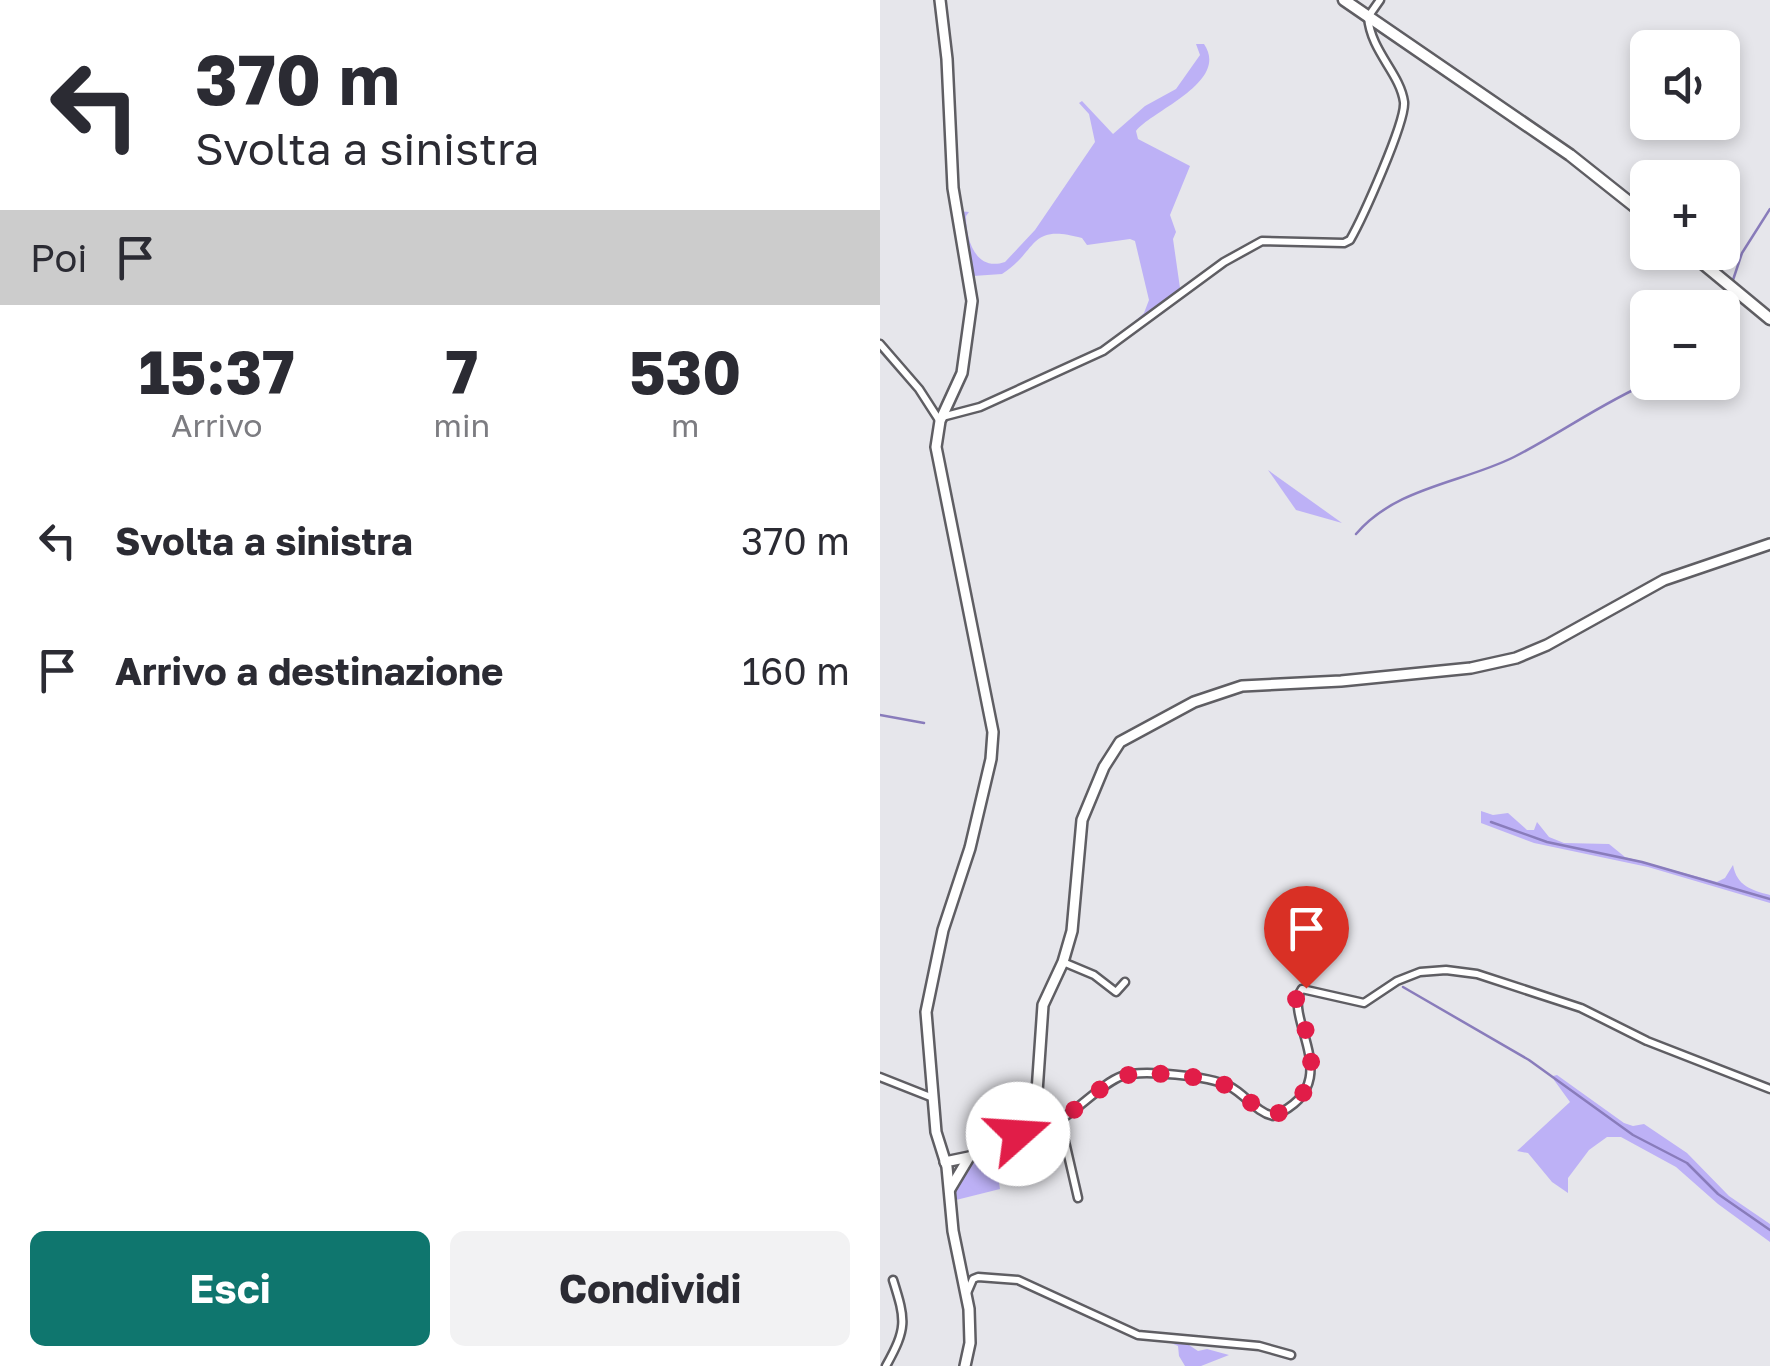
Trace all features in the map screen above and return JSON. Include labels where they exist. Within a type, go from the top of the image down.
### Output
[{"type":"main road","points":[[1344,0],[1570,155],[1630,203]]},
{"type":"main road","points":[[1710,270],[1770,319]]},
{"type":"street","points":[[940,0],[947,59],[952,188],[972,301],[962,372],[936,437],[993,732],[991,760],[970,848],[943,930],[926,1012],[936,1132],[956,1165],[949,1193],[970,1328],[965,1366]]},
{"type":"street","points":[[941,419],[980,407],[1102,351],[1224,262],[1262,241],[1350,240],[1403,114],[1400,91],[1374,44],[1368,16],[1380,0]]},
{"type":"street","points":[[880,344],[941,419]]},
{"type":"street","points":[[956,1165],[1023,1128],[1037,1092],[1044,1005],[1063,962],[1074,920],[1082,820],[1112,752],[1134,733],[1194,702],[1242,686],[1341,681],[1502,662],[1547,645],[1664,580],[1770,544]]},
{"type":"street","points":[[1063,962],[1094,975],[1116,992],[1125,982]]},
{"type":"street","points":[[1023,1128],[1038,1131],[1060,1120],[1108,1083],[1131,1074],[1214,1080],[1230,1086],[1264,1114],[1273,1116],[1298,1104],[1307,1086],[1308,1039],[1296,1006],[1302,989],[1364,1003],[1408,975],[1432,970],[1477,974],[1582,1008],[1648,1041],[1770,1090]]},
{"type":"street","points":[[880,1077],[934,1099]]},
{"type":"street","points":[[1060,1120],[1078,1198]]},
{"type":"street","points":[[966,1294],[978,1277],[1012,1278],[1138,1335],[1259,1346],[1292,1355]]},
{"type":"street","points":[[886,1366],[905,1324],[893,1280]]},
{"type":"shaded area","points":[[1196,44],[1204,44],[1209,58],[1207,71],[1186,94],[1136,131],[1138,139],[1190,166],[1170,215],[1176,232],[1173,239],[1180,288],[1133,323],[1144,313],[1149,300],[1135,241],[1087,245],[1082,238],[1065,234],[1043,236],[1002,274],[973,276],[959,211],[969,212],[968,234],[979,258],[995,264],[1005,262],[1035,230],[1095,142],[1089,114],[1079,103],[1082,101],[1113,134],[1145,106],[1176,89],[1200,55]]},
{"type":"shaded area","points":[[1268,470],[1342,523],[1296,510]]},
{"type":"shaded area","points":[[1481,811],[1493,815],[1508,813],[1527,830],[1534,830],[1537,822],[1549,837],[1564,843],[1609,844],[1625,857],[1717,882],[1725,878],[1733,865],[1741,882],[1770,895],[1770,903],[1648,867],[1534,843],[1481,823]]},
{"type":"shaded area","points":[[1557,1075],[1624,1123],[1644,1124],[1687,1153],[1729,1196],[1770,1224],[1770,1242],[1676,1167],[1621,1137],[1607,1137],[1589,1150],[1568,1178],[1568,1193],[1552,1182],[1528,1153],[1517,1151],[1570,1102],[1554,1080]]},
{"type":"shaded area","points":[[980,1156],[997,1170],[1000,1189],[952,1201],[961,1175]]},
{"type":"shaded area","points":[[1183,1341],[1198,1351],[1207,1349],[1229,1355],[1201,1366],[1185,1366],[1178,1346],[1169,1342]]},
{"type":"waterway","points":[[1733,280],[1742,253],[1770,209]]},
{"type":"waterway","points":[[1356,534],[1390,506],[1514,457],[1630,392]]},
{"type":"waterway","points":[[880,715],[924,723]]},
{"type":"waterway","points":[[1491,822],[1547,842],[1642,862],[1770,899]]},
{"type":"waterway","points":[[1403,987],[1529,1060],[1633,1135],[1687,1163],[1718,1194],[1770,1230]]},
{"type":"route","points":[[1018,1134],[1023,1128],[1038,1131],[1060,1120],[1094,1092],[1131,1074],[1214,1080],[1240,1092],[1269,1116],[1292,1108],[1307,1086],[1308,1039],[1296,1006],[1298,992],[1306,988]]}]
